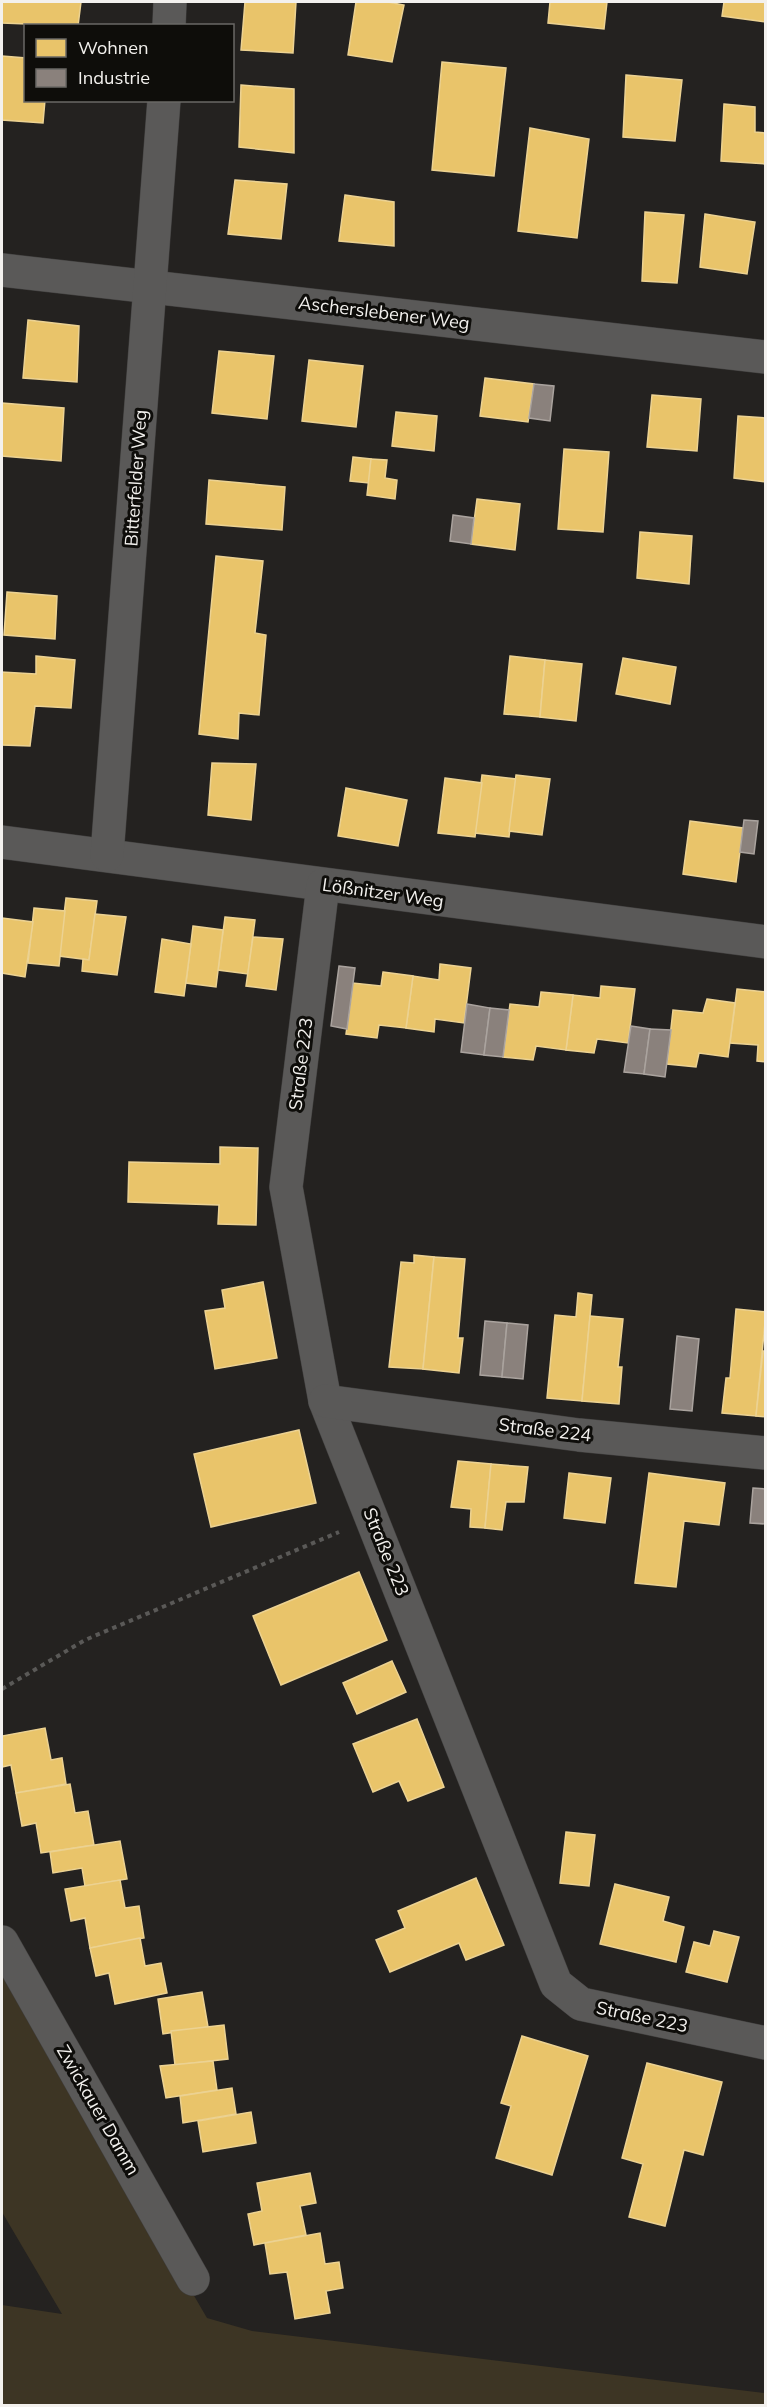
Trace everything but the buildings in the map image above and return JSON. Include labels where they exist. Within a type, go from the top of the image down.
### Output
[{"type":"street","points":[[169,24],[170,2]]},
{"type":"street","name":"Bitterfelder Weg","points":[[107,855],[164,102]]},
{"type":"street","name":"Ascherslebener Weg","points":[[2,270],[765,357]]},
{"type":"street","name":"Lößnitzer Weg","points":[[2,842],[765,942]]},
{"type":"street","name":"Straße 223","points":[[323,885],[286,1187],[325,1401],[556,1984],[582,2004],[765,2043]]},
{"type":"street","name":"Straße 224","points":[[325,1401],[579,1435],[765,1453]]},
{"type":"street","name":"Zwickauer Damm","points":[[2,1942],[194,2279]]},
{"type":"path","points":[[2,1689],[86,1640],[373,1518]]},
{"type":"shaded area","points":[[2,1967],[207,2318],[252,2331],[765,2393],[765,2405],[2,2405],[2,2305],[62,2314],[2,2212]]}]
